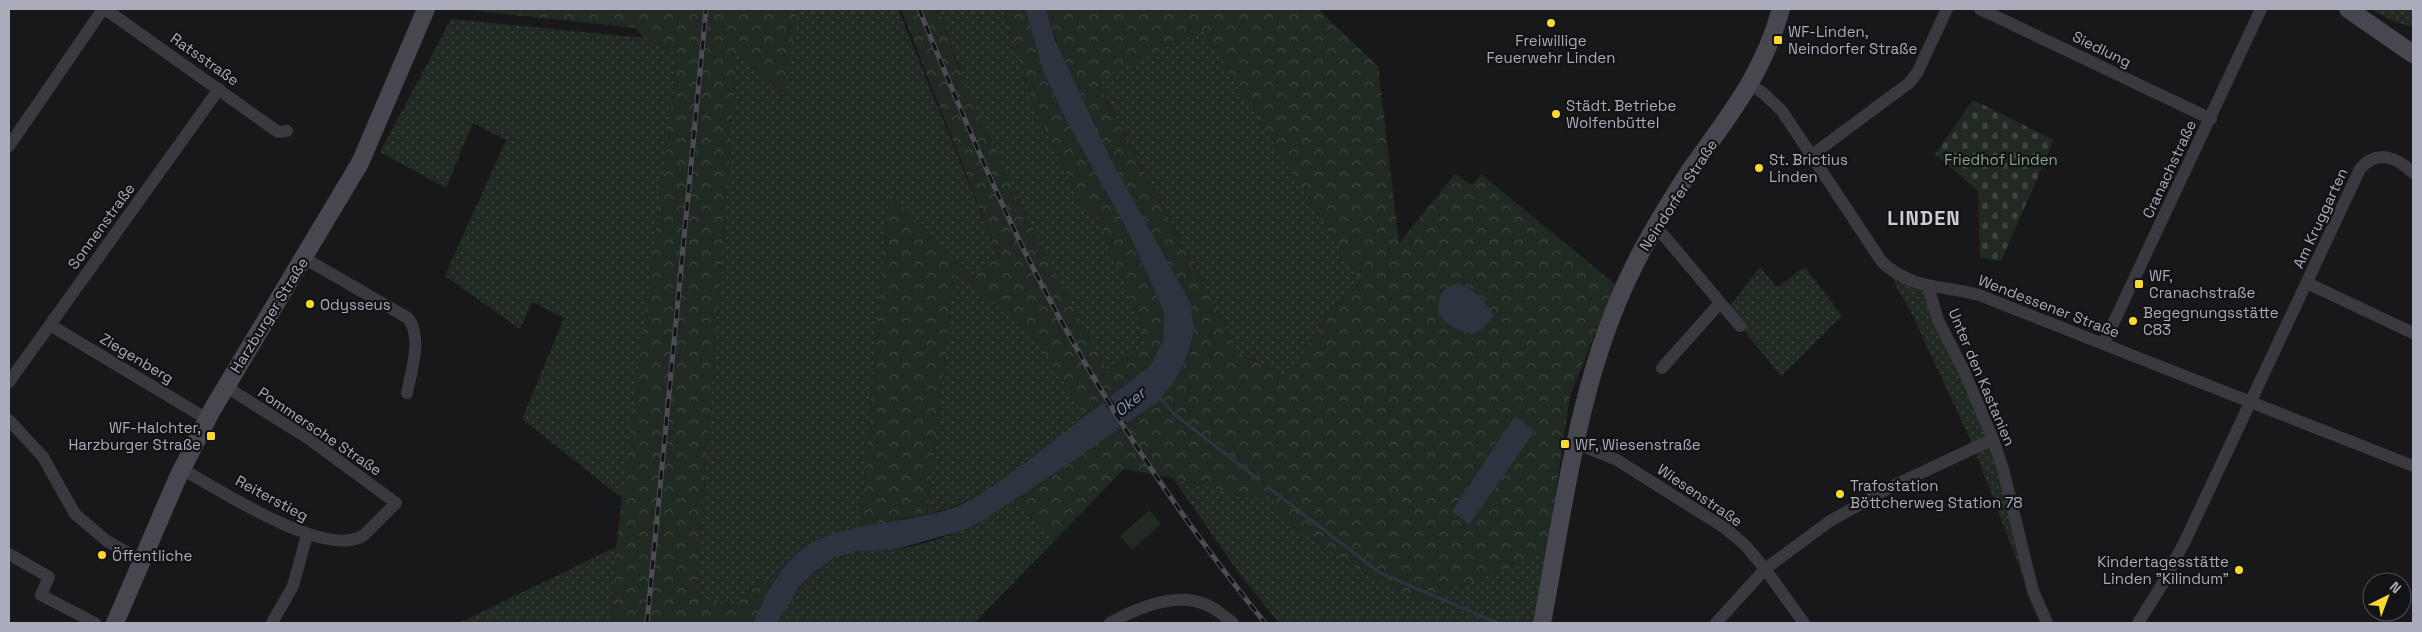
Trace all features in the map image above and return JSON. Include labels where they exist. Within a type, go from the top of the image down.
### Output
[{"type":"main road","name":"Harzburger Straße","points":[[118,622],[142,560],[182,469],[207,419],[225,386],[304,258],[368,146],[426,9]]},
{"type":"main road","name":"Neindorfer Straße","points":[[1542,623],[1590,378],[1612,314],[1655,225],[1750,84],[1763,59],[1780,9]]},
{"type":"main road","points":[[2348,9],[2413,53]]},
{"type":"street","name":"Ratsstraße","points":[[104,9],[278,132],[287,131]]},
{"type":"street","points":[[9,146],[104,9]]},
{"type":"street","name":"Siedlung","points":[[1980,9],[2211,119]]},
{"type":"street","name":"Cranachstraße","points":[[2104,343],[2211,119],[2261,9]]},
{"type":"street","points":[[1812,155],[1909,83],[1917,73],[1943,10]]},
{"type":"street","name":"Wendessener Straße","points":[[1750,84],[1763,93],[1782,111],[1882,262],[1893,273],[1908,281],[1928,286],[1949,288],[1979,296],[2104,343],[2413,466]]},
{"type":"street","name":"Sonnenstraße","points":[[9,382],[219,89]]},
{"type":"street","name":"Am Kruggarten","points":[[2138,623],[2160,588],[2186,539],[2355,179],[2365,163],[2379,156],[2390,158],[2413,173]]},
{"type":"street","points":[[1655,225],[1740,326]]},
{"type":"street","points":[[304,258],[408,318],[413,324],[416,337],[407,393]]},
{"type":"street","name":"Am Kruggarten","points":[[2307,284],[2413,333]]},
{"type":"street","name":"Unter den Kastanien","points":[[1928,286],[1938,320],[1964,370],[1993,439],[2003,469],[2033,591],[2047,623]]},
{"type":"street","points":[[1662,368],[1720,303]]},
{"type":"street","name":"Ziegenberg","points":[[50,324],[207,419]]},
{"type":"street","name":"Pommersche Straße","points":[[225,386],[308,439],[396,503]]},
{"type":"street","points":[[9,420],[43,457],[75,514],[107,541],[142,560]]},
{"type":"street","points":[[1716,623],[1765,569],[1830,521],[1888,488],[1993,439]]},
{"type":"street","name":"Wiesenstraße","points":[[1576,443],[1617,460],[1725,528],[1746,546],[1804,623]]},
{"type":"street","name":"Reiterstieg","points":[[182,469],[288,527],[307,535],[343,541],[358,539],[396,503]]},
{"type":"street","points":[[272,623],[293,586],[307,535]]},
{"type":"street","points":[[9,554],[49,577],[41,595],[95,623]]},
{"type":"street","points":[[1110,623],[1145,608],[1180,600],[1196,601],[1208,605],[1233,623]]},
{"type":"green space","points":[[458,9],[797,9],[784,93],[737,52],[696,596],[736,605],[758,580],[774,579],[753,623],[611,623],[616,547],[678,55],[644,38],[635,28]]},
{"type":"green space","points":[[797,9],[898,9],[998,255],[974,277],[889,196],[860,528],[813,542],[796,556],[774,579],[758,580],[736,605],[696,597],[737,51],[783,93]]},
{"type":"green space","points":[[901,9],[939,9],[955,59],[1019,202],[1107,371],[1148,342],[1100,222],[1081,203],[1033,104],[1003,9],[1025,9],[1044,73],[1066,120],[1129,233],[1164,312],[1163,341],[1150,366],[1126,387],[1085,416],[1035,339],[955,269],[927,514],[860,528],[889,195],[974,277],[998,255]]},
{"type":"green space","points":[[939,9],[1003,9],[1033,104],[1081,203],[1100,222],[1149,342],[1107,371],[1015,193],[994,148],[955,56]]},
{"type":"green space","points":[[1046,9],[1318,9],[1378,66],[1399,243],[1455,174],[1472,185],[1481,174],[1615,284],[1570,396],[1547,551],[1425,601],[1372,578],[1288,523],[1267,491],[1256,499],[1173,478],[1124,469],[1056,539],[1012,501],[1157,403],[1190,302],[1091,123],[1059,48]],"holes":[[[1202,30],[1361,282],[1326,316],[1289,377],[1239,353],[1097,81]],[[1515,416],[1534,431],[1469,525],[1452,511]]]},
{"type":"green space","points":[[2371,9],[2413,9],[2413,27],[2397,23]]},
{"type":"green space","points":[[451,19],[644,38],[678,55],[623,499],[522,419],[564,318],[532,302],[520,329],[445,276],[506,140],[473,123],[446,188],[380,152]]},
{"type":"green space","points":[[1202,29],[1361,282],[1326,316],[1289,377],[1239,353],[1097,80]]},
{"type":"green space","name":"Friedhof Linden","points":[[1973,100],[2054,140],[2001,261],[1980,258],[1978,191],[1935,154]]},
{"type":"green space","points":[[1760,267],[1777,287],[1805,267],[1842,316],[1781,376],[1727,310]]},
{"type":"green space","points":[[955,269],[1035,339],[1085,416],[1030,460],[989,488],[948,509],[927,514]]},
{"type":"green space","points":[[1893,273],[1928,286],[1993,439],[2033,591],[2023,577],[1974,448],[1911,312],[1895,284]]},
{"type":"green space","points":[[1173,478],[1256,499],[1267,491],[1288,523],[1372,578],[1547,551],[1533,623],[1279,623],[1241,576]]},
{"type":"green space","points":[[1012,501],[1056,539],[974,623],[777,623],[799,588],[829,561],[855,551],[894,550],[926,543],[970,526]]},
{"type":"green space","points":[[1149,510],[1161,524],[1132,550],[1120,536]]},
{"type":"green space","points":[[616,547],[611,623],[459,623]]},
{"type":"water","points":[[1025,9],[1046,9],[1055,40],[1111,160],[1190,302],[1194,330],[1187,356],[1174,382],[1157,403],[1127,423],[1110,397],[1150,366],[1163,341],[1164,312],[1129,233],[1066,120],[1044,73]]},
{"type":"water","points":[[1458,283],[1479,296],[1494,316],[1483,328],[1473,334],[1453,327],[1445,322],[1438,313],[1441,294],[1447,288]]},
{"type":"water","points":[[1104,402],[1120,428],[982,521],[967,529],[893,550],[856,551],[834,558],[815,571],[799,587],[777,623],[753,623],[776,578],[792,558],[813,542],[834,533],[933,514],[960,505],[1002,480]]},
{"type":"water","points":[[1515,416],[1535,431],[1469,525],[1452,511]]},
{"type":"waterway","name":"Oker","points":[[1094,433],[1141,396]]},
{"type":"waterway","points":[[1158,396],[1174,414],[1259,480]]},
{"type":"waterway","points":[[1268,487],[1380,573],[1498,623]]},
{"type":"railway","points":[[647,623],[706,9]]},
{"type":"railway","points":[[919,9],[1009,219],[1076,347],[1104,395],[1165,489],[1197,535],[1265,623]]},
{"type":"place","name":"Freiwillige Feuerwehr Linden","points":[[1551,23]]},
{"type":"place","name":"WF-Linden, Neindorfer Straße","points":[[1778,40]]},
{"type":"place","name":"Städt. Betriebe Wolfenbüttel","points":[[1556,114]]},
{"type":"place","name":"St. Brictius Linden","points":[[1759,168]]},
{"type":"place","name":"WF, Cranachstraße","points":[[2139,284]]},
{"type":"place","name":"Odysseus","points":[[310,304]]},
{"type":"place","name":"Begegnungsstätte C83","points":[[2133,321]]},
{"type":"place","name":"WF-Halchter, Harzburger Straße","points":[[211,436]]},
{"type":"place","name":"WF, Wiesenstraße","points":[[1565,444]]},
{"type":"place","name":"Trafostation Böttcherweg Station 78","points":[[1840,494]]},
{"type":"place","name":"Öffentliche","points":[[102,555]]},
{"type":"place","name":"Kindertagesstätte Linden \"Kilindum\"","points":[[2239,570]]},
{"type":"district","name":"LINDEN","points":[[1924,218]]}]
